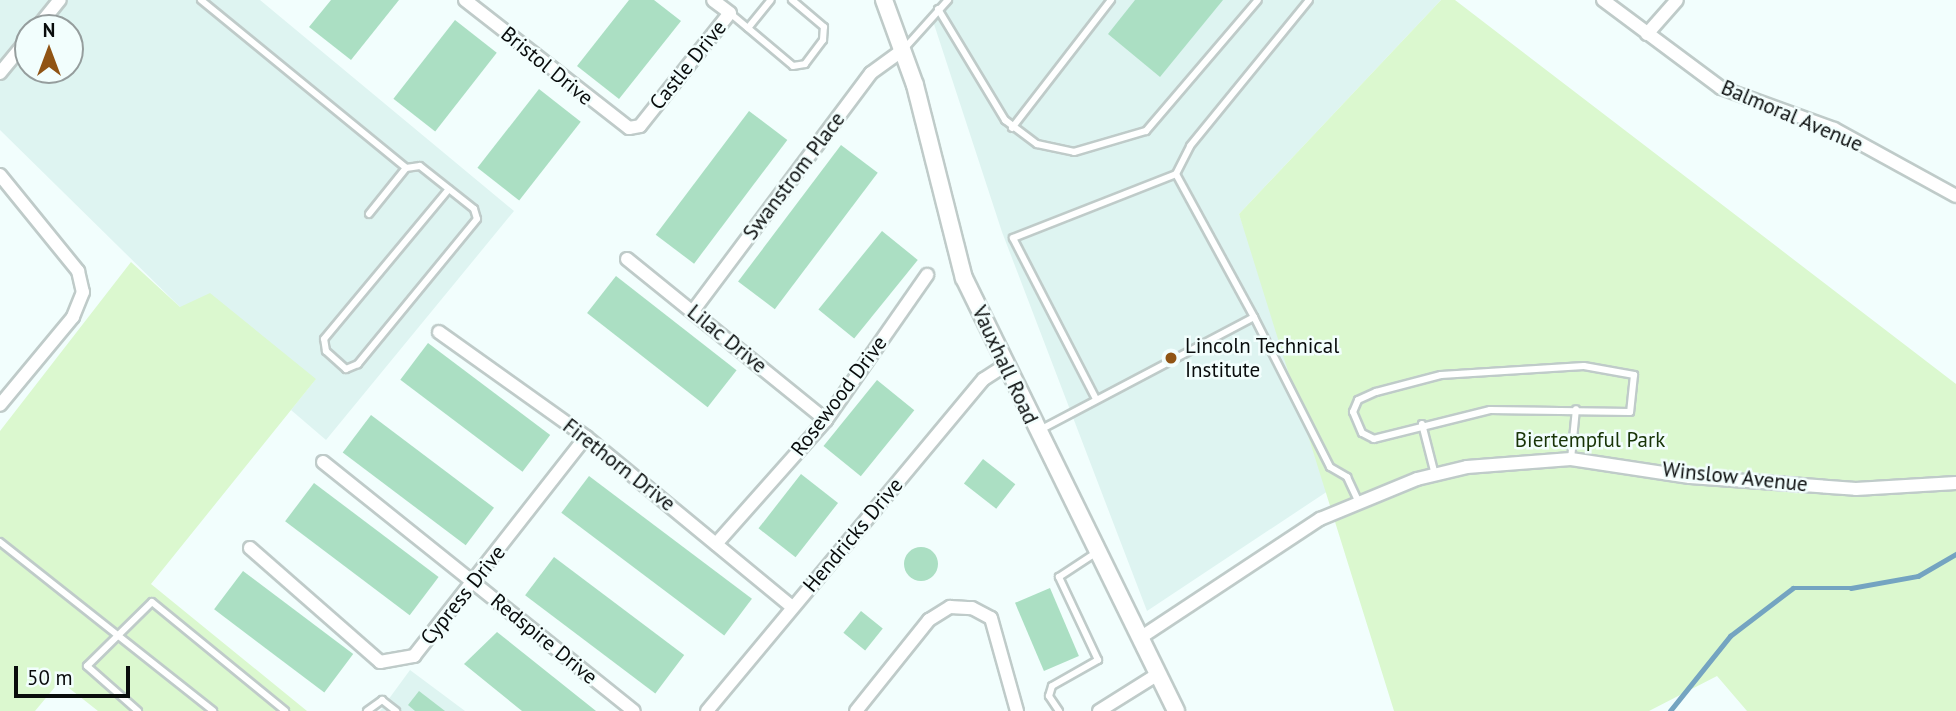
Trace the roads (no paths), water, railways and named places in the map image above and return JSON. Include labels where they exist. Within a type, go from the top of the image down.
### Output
[{"type":"street","points":[[48,14],[60,0]]},
{"type":"street","name":"Bristol Drive","points":[[466,0],[629,128]]},
{"type":"street","name":"Castle Drive","points":[[629,128],[640,125],[730,13],[713,0]]},
{"type":"street","name":"Vauxhall Road","points":[[884,0],[903,50],[964,278],[1004,366],[1176,711]]},
{"type":"street","name":"Balmoral Avenue","points":[[1603,0],[1721,88],[1834,129],[1956,196]]},
{"type":"street","points":[[1647,34],[1678,0]]},
{"type":"street","name":"Swanstrom Place","points":[[693,311],[871,73],[903,50]]},
{"type":"street","points":[[0,74],[14,56]]},
{"type":"street","points":[[0,175],[78,271],[83,292],[73,317],[0,405]]},
{"type":"street","name":"Lilac Drive","points":[[627,259],[826,420]]},
{"type":"street","name":"Rosewood Drive","points":[[716,544],[826,420],[927,275]]},
{"type":"street","name":"Firethorn Drive","points":[[439,332],[586,437],[792,607]]},
{"type":"street","name":"Hendricks Drive","points":[[707,711],[984,379],[1004,366]]},
{"type":"street","name":"Cypress Drive","points":[[250,548],[380,662],[414,656],[586,437]]},
{"type":"street","name":"Winslow Avenue","points":[[1140,638],[1358,501],[1434,475],[1571,459],[1690,477],[1856,489],[1956,483]]},
{"type":"street","name":"Redspire Drive","points":[[323,462],[634,711]]},
{"type":"street","points":[[856,711],[929,620],[950,607],[972,608],[990,618],[1017,711]]},
{"type":"street","points":[[1099,711],[1158,674]]},
{"type":"lane","points":[[201,0],[406,168]]},
{"type":"lane","points":[[748,28],[771,0]]},
{"type":"lane","points":[[730,13],[793,66],[805,64],[823,40],[824,27],[792,0]]},
{"type":"lane","points":[[903,50],[948,0]]},
{"type":"lane","points":[[1012,128],[1111,0]]},
{"type":"lane","points":[[938,9],[1012,128],[1037,144],[1074,152],[1146,131],[1258,0]]},
{"type":"lane","points":[[1096,399],[1013,238],[1176,174],[1190,146],[1309,0]]},
{"type":"lane","points":[[369,214],[406,168],[420,166],[449,189],[477,219],[358,365],[346,369],[326,351],[324,339],[449,189]]},
{"type":"lane","points":[[1176,174],[1254,317],[1330,467],[1347,477],[1358,501]]},
{"type":"lane","points":[[1037,432],[1254,317]]},
{"type":"lane","points":[[1548,365],[1634,375],[1630,412],[1576,409],[1490,410],[1422,424],[1368,438],[1354,406],[1396,386],[1474,370],[1548,365]]},
{"type":"lane","points":[[1571,459],[1576,409]]},
{"type":"lane","points":[[1422,424],[1434,475]]},
{"type":"lane","points":[[0,542],[213,711]]},
{"type":"lane","points":[[1059,711],[1049,696],[1052,686],[1098,660],[1059,577],[1097,552]]},
{"type":"lane","points":[[138,711],[87,666],[116,634],[152,602],[285,711]]},
{"type":"lane","points":[[367,711],[382,700],[396,711]]},
{"type":"waterway","points":[[1670,711],[1730,636],[1793,588],[1851,588],[1918,576],[1956,554]]},
{"type":"place","name":"Lincoln Technical Institute","points":[[1171,358]]},
{"type":"park label","name":"Biertempful Park","points":[[1590,440]]}]
